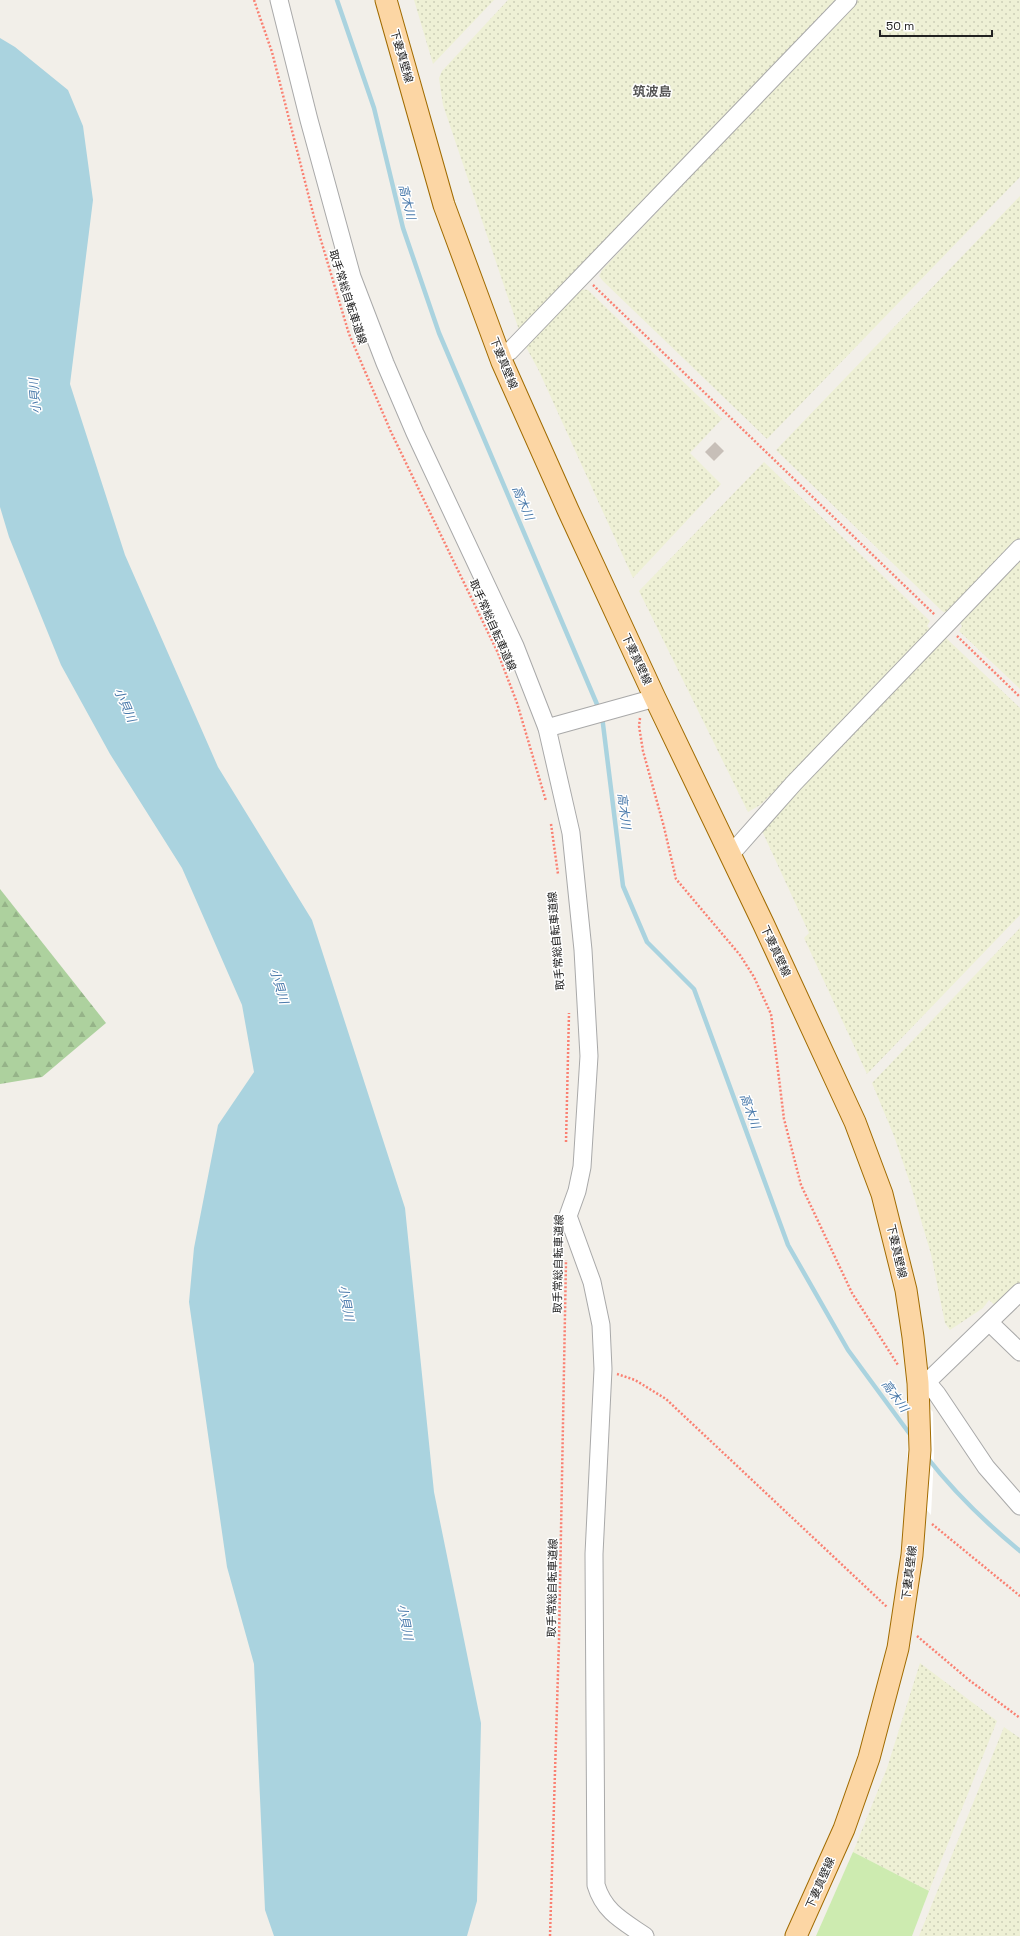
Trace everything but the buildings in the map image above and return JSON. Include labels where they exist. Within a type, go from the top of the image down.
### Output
[{"type":"main road","name":"下妻真壁線","points":[[386,0],[444,205],[500,357],[568,510],[645,700],[731,854],[839,1086],[882,1194],[906,1290],[921,1387],[920,1450],[916,1503],[903,1622],[898,1648],[869,1758],[844,1829],[796,1936]]},
{"type":"street","points":[[279,0],[308,120],[352,277],[385,363],[415,434],[515,646],[547,728],[571,833],[583,950],[589,1056],[582,1167],[577,1191],[568,1216],[592,1282],[601,1325],[603,1369],[594,1554],[596,1885],[600,1899],[612,1913],[645,1936]]},
{"type":"street","points":[[500,357],[510,351],[584,276],[848,0]]},
{"type":"street","points":[[731,854],[794,783],[1020,548]]},
{"type":"street","points":[[547,728],[645,700]]},
{"type":"street","points":[[1020,1292],[990,1323],[921,1387],[938,1394],[986,1467],[1020,1506]]},
{"type":"street","points":[[990,1323],[1020,1352]]},
{"type":"path","name":"取手常総自転車道線","points":[[254,0],[272,52],[314,217],[349,334],[391,432],[498,653],[517,703],[548,808]]},
{"type":"path","points":[[584,276],[1020,697]]},
{"type":"path","points":[[645,700],[639,726],[676,879],[740,955],[754,977],[771,1014],[784,1119],[800,1186],[852,1292],[895,1361],[921,1387]]},
{"type":"path","name":"取手常総自転車道線","points":[[551,823],[558,877]]},
{"type":"path","points":[[566,1144],[569,1012]]},
{"type":"path","name":"取手常総自転車道線","points":[[550,1936],[559,1640],[567,1255]]},
{"type":"path","points":[[603,1369],[635,1380],[666,1399],[903,1622],[969,1680],[1020,1718]]},
{"type":"path","points":[[916,1503],[942,1533],[1020,1596]]},
{"type":"green space","points":[[414,0],[494,0],[433,64]]},
{"type":"green space","points":[[508,0],[840,0],[520,333],[443,105],[439,78],[442,71]]},
{"type":"green space","points":[[858,0],[1020,0],[1020,177],[767,439],[599,276],[602,270]]},
{"type":"green space","points":[[1020,196],[1020,538],[946,613],[942,611],[776,450]]},
{"type":"green space","points":[[579,289],[588,290],[722,419],[690,453],[721,484],[633,578],[539,371],[525,345]]},
{"type":"green space","points":[[764,462],[930,621],[927,626],[932,631],[806,761],[760,805],[748,812],[639,591]]},
{"type":"green space","points":[[1020,559],[1020,689],[959,631],[962,626],[960,623]]},
{"type":"green space","points":[[946,638],[1020,708],[1020,915],[867,1074],[804,938],[809,933],[763,833],[758,829]]},
{"type":"green space","points":[[0,889],[106,1023],[42,1077],[0,1084]]},
{"type":"green space","points":[[1020,928],[1020,1284],[997,1307],[989,1300],[983,1308],[950,1330],[945,1323],[931,1254],[910,1183],[894,1136],[872,1083]]},
{"type":"green space","points":[[920,1663],[997,1721],[929,1891],[853,1852],[887,1768]]},
{"type":"green space","points":[[1004,1727],[1020,1738],[1020,1936],[919,1936]]},
{"type":"green space","points":[[853,1852],[929,1891],[912,1936],[816,1936]]},
{"type":"water","name":"小貝川","points":[[0,38],[15,47],[68,90],[83,126],[93,200],[70,384],[125,555],[218,767],[312,920],[405,1208],[434,1492],[481,1723],[477,1901],[467,1936],[274,1936],[265,1910],[254,1664],[227,1567],[189,1302],[194,1248],[218,1125],[254,1072],[242,1005],[182,868],[110,754],[61,665],[9,537],[0,507]]},
{"type":"pier","points":[[906,1383],[933,1412],[934,1456],[931,1515],[906,1486],[908,1440]]},
{"type":"waterway","name":"高木川","points":[[337,0],[374,108],[403,228],[439,333],[599,709]]},
{"type":"waterway","name":"高木川","points":[[602,716],[623,886],[647,942],[694,989],[788,1245],[848,1350],[912,1437]]},
{"type":"waterway","name":"高木川","points":[[926,1456],[947,1482],[970,1506],[1020,1551]]},
{"type":"district","name":"筑波島","points":[[652,91]]}]
